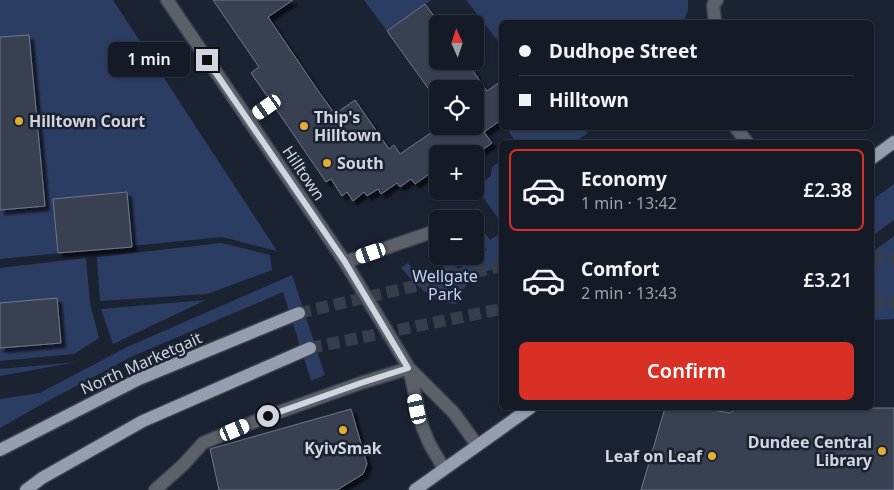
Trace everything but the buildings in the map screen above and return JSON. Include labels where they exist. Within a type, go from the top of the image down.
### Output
[{"type":"main road","points":[[874,157],[894,142]]},
{"type":"main road","name":"North Marketgait","points":[[0,450],[139,380],[299,313]]},
{"type":"main road","points":[[26,490],[42,478],[143,421],[310,348]]},
{"type":"main road","points":[[415,490],[527,410]]},
{"type":"street","name":"Hilltown","points":[[166,0],[345,262],[408,368],[454,413],[477,446]]},
{"type":"street","points":[[715,20],[713,5],[717,0]]},
{"type":"street","points":[[248,120],[274,101]]},
{"type":"street","points":[[738,130],[745,140]]},
{"type":"street","points":[[345,262],[429,233]]},
{"type":"street","name":"Hilltown","points":[[408,368],[422,426],[444,470]]},
{"type":"street","points":[[155,490],[168,480],[203,443],[268,416],[408,368]]},
{"type":"green space","points":[[0,0],[113,0],[277,251],[222,237],[0,259],[0,210],[45,205],[29,35],[0,37]]},
{"type":"green space","points":[[364,0],[431,0],[387,31]]},
{"type":"green space","points":[[466,0],[688,0],[688,10],[685,20],[499,20],[499,42],[484,23],[484,15],[478,15]]},
{"type":"green space","points":[[512,130],[586,130],[588,133],[578,140],[515,140],[509,132]]},
{"type":"green space","points":[[499,162],[499,219],[484,199],[484,182],[491,176],[492,167]]},
{"type":"green space","points":[[894,184],[894,220],[874,235],[874,199]]},
{"type":"green space","name":"Wellgate Park","points":[[484,232],[490,240],[499,234],[499,269],[485,272],[473,279],[463,290],[456,304],[439,300],[425,292],[401,268],[408,263],[421,281],[446,265],[455,265],[458,269],[464,265],[484,265],[484,252],[487,250],[484,245]]},
{"type":"green space","points":[[894,236],[894,319],[874,320],[874,251]]},
{"type":"green space","points":[[222,243],[270,255],[272,270],[207,294],[100,301],[97,257]]},
{"type":"green space","points":[[86,258],[90,303],[99,338],[74,354],[0,361],[0,268]]},
{"type":"green space","points":[[292,275],[325,375],[311,381],[283,292],[131,357],[0,428],[0,399],[40,393],[127,347]]},
{"type":"green space","points":[[206,300],[113,344],[101,309]]},
{"type":"green space","points":[[77,362],[0,376],[0,369]]},
{"type":"tunnel","points":[[874,258],[894,259]]},
{"type":"tunnel","points":[[299,313],[499,266]]},
{"type":"tunnel","points":[[874,303],[894,303]]},
{"type":"tunnel","points":[[310,348],[499,309]]},
{"type":"place","name":"Hilltown Court","points":[[19,121]]},
{"type":"place","name":"Thip's Hilltown","points":[[304,126]]},
{"type":"place","name":"South","points":[[327,163]]},
{"type":"place","name":"KyivSmak","points":[[343,430]]},
{"type":"place","name":"Dundee Central Library","points":[[882,451]]},
{"type":"place","name":"Leaf on Leaf","points":[[712,456]]},
{"type":"route","points":[[207,60],[345,262],[408,368],[268,416]]}]
